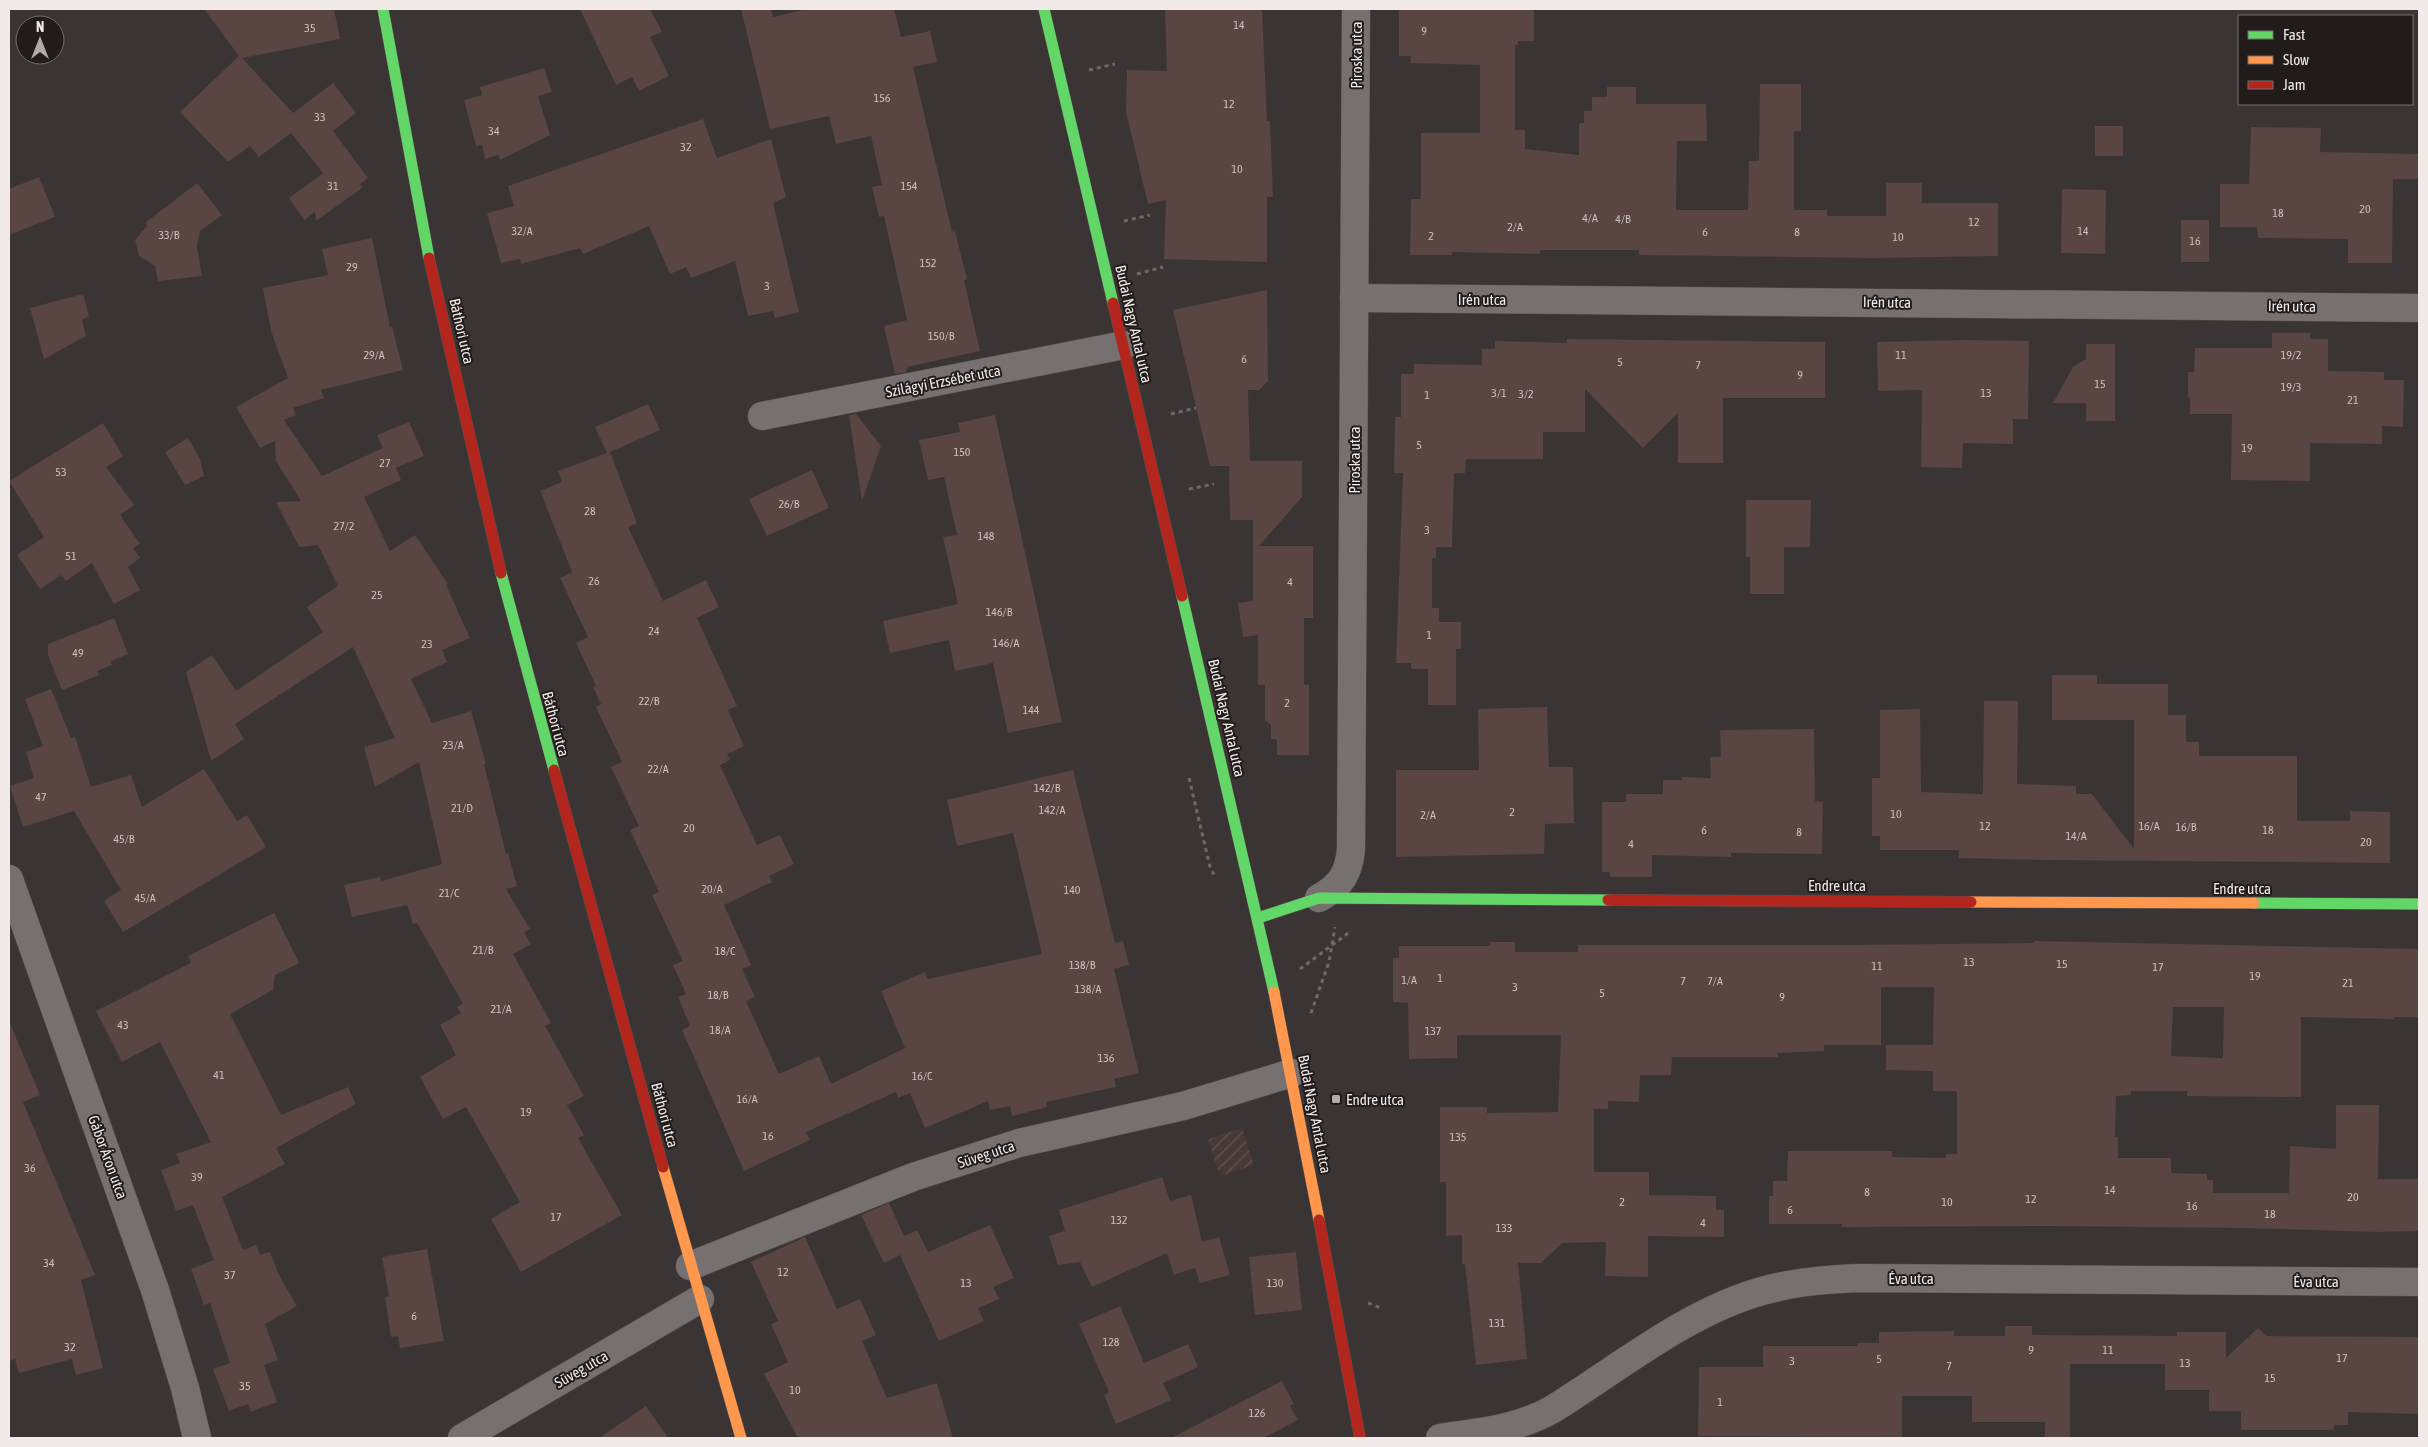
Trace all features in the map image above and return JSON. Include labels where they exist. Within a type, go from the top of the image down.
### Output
[{"type":"street","name":"Báthori utca","points":[[383,9],[426,244],[507,598],[690,1266],[740,1438]]},
{"type":"street","name":"Budai Nagy Antal utca","points":[[1044,9],[1258,918],[1292,1073],[1360,1438]]},
{"type":"street","name":"Piroska utca","points":[[1327,898],[1341,882],[1348,870],[1351,849],[1356,9]]},
{"type":"street","name":"Irén utca","points":[[1354,298],[2419,308]]},
{"type":"street","name":"Szilágyi Erzsébet utca","points":[[762,416],[1124,346]]},
{"type":"street","name":"Gábor Áron utca","points":[[9,879],[154,1290],[185,1388],[197,1438]]},
{"type":"street","name":"Endre utca","points":[[1258,918],[1327,898],[2419,904]]},
{"type":"street","name":"Süveg utca","points":[[690,1266],[913,1177],[1019,1143],[1183,1106],[1292,1073]]},
{"type":"street","name":"Éva utca","points":[[1440,1438],[1502,1429],[1530,1421],[1553,1409],[1706,1313],[1760,1291],[1805,1282],[1860,1278],[2419,1282]]},
{"type":"street","name":"Süveg utca","points":[[462,1438],[700,1299]]},
{"type":"path","points":[[1088,70],[1114,64]]},
{"type":"path","points":[[1124,221],[1150,215]]},
{"type":"path","points":[[1136,274],[1163,267]]},
{"type":"path","points":[[1171,414],[1196,408]]},
{"type":"path","points":[[1189,490],[1214,484]]},
{"type":"path","points":[[1189,778],[1210,867],[1218,885]]},
{"type":"path","points":[[1310,1017],[1326,973],[1333,945],[1327,898]]},
{"type":"path","points":[[1296,972],[1356,927]]},
{"type":"path","points":[[1368,1303],[1381,1308]]},
{"type":"shaded area","points":[[1242,1128],[1254,1165],[1220,1176],[1208,1139]]},
{"type":"building","points":[[204,9],[334,9],[340,39],[242,58],[293,113],[333,83],[356,113],[333,131],[368,178],[360,184],[362,188],[316,221],[315,212],[304,220],[289,198],[323,173],[291,133],[259,157],[250,146],[228,162],[180,112],[239,56]]},
{"type":"building","points":[[580,9],[650,9],[662,32],[650,37],[669,76],[639,91],[632,77],[616,85]]},
{"type":"building","points":[[741,9],[771,9],[773,17],[807,9],[894,9],[901,37],[930,31],[937,62],[913,67],[952,232],[955,231],[967,279],[964,280],[980,351],[907,367],[906,372],[895,374],[884,326],[907,320],[884,216],[879,217],[872,187],[882,185],[871,136],[836,144],[829,116],[770,129]]},
{"type":"building","points":[[1165,9],[1262,9],[1267,121],[1270,121],[1273,197],[1267,197],[1267,262],[1164,259],[1166,200],[1148,204],[1126,112],[1127,70],[1167,71]]},
{"type":"building","points":[[1534,9],[1534,41],[1518,41],[1518,45],[1515,45],[1515,130],[1525,130],[1525,149],[1579,155],[1579,123],[1584,123],[1584,111],[1592,111],[1592,97],[1607,97],[1607,87],[1636,87],[1636,104],[1706,104],[1707,141],[1677,141],[1676,210],[1748,210],[1749,161],[1759,161],[1760,84],[1801,84],[1801,131],[1794,131],[1794,210],[1827,210],[1827,216],[1886,216],[1886,183],[1922,183],[1922,203],[1998,203],[1998,256],[1873,258],[1639,255],[1639,250],[1540,250],[1540,254],[1452,252],[1452,255],[1410,255],[1411,199],[1421,199],[1421,133],[1480,133],[1480,65],[1410,63],[1411,56],[1399,56],[1399,10]]},
{"type":"building","points":[[544,68],[552,92],[538,96],[550,135],[500,160],[498,155],[485,159],[482,145],[476,146],[464,100],[482,95],[480,87]]},
{"type":"building","points":[[703,119],[717,158],[771,139],[786,197],[773,203],[799,312],[775,318],[773,311],[748,316],[735,261],[691,278],[686,267],[670,274],[649,226],[583,254],[580,248],[521,264],[520,259],[501,263],[487,213],[514,206],[508,186]]},
{"type":"building","points":[[2095,126],[2123,126],[2123,156],[2095,156]]},
{"type":"building","points":[[2251,127],[2321,128],[2320,152],[2419,154],[2419,179],[2393,179],[2392,263],[2348,263],[2348,239],[2258,238],[2257,227],[2220,227],[2220,184],[2249,184]]},
{"type":"building","points":[[39,177],[55,217],[9,235],[9,189]]},
{"type":"building","points":[[197,183],[222,215],[200,231],[197,247],[202,276],[158,281],[155,266],[139,256],[135,240],[147,226],[146,222]]},
{"type":"building","points":[[2062,189],[2106,190],[2105,254],[2061,253]]},
{"type":"building","points":[[2181,220],[2209,220],[2209,262],[2181,262]]},
{"type":"building","points":[[372,238],[390,327],[392,326],[403,370],[321,390],[324,398],[293,408],[296,415],[284,420],[322,476],[383,448],[377,435],[409,422],[424,456],[396,468],[401,480],[364,497],[390,551],[415,535],[448,584],[446,585],[470,638],[442,650],[447,662],[411,679],[432,723],[471,711],[486,764],[484,764],[506,854],[508,853],[517,886],[506,889],[530,929],[524,932],[531,944],[513,954],[551,1023],[545,1026],[584,1096],[567,1105],[584,1135],[578,1138],[622,1215],[521,1272],[491,1219],[520,1202],[466,1107],[443,1119],[420,1077],[456,1055],[440,1025],[461,1013],[457,1007],[463,1004],[417,923],[413,924],[407,905],[352,917],[344,885],[380,877],[381,881],[442,864],[419,762],[375,787],[364,747],[395,738],[353,647],[235,724],[244,739],[211,761],[186,672],[212,655],[236,691],[323,632],[307,607],[338,586],[318,545],[299,547],[276,502],[301,501],[276,461],[275,441],[260,448],[236,407],[288,378],[271,331],[263,288],[328,275],[322,249]]},
{"type":"building","points":[[1267,290],[1268,381],[1259,390],[1248,390],[1250,461],[1302,461],[1302,497],[1259,546],[1313,546],[1313,618],[1304,618],[1304,685],[1309,684],[1309,755],[1277,755],[1277,739],[1271,739],[1271,725],[1265,720],[1265,685],[1258,685],[1258,635],[1243,637],[1238,603],[1253,601],[1253,520],[1230,520],[1229,466],[1210,466],[1173,310]]},
{"type":"building","points":[[83,294],[89,316],[82,320],[86,336],[44,359],[30,308]]},
{"type":"building","points":[[2272,333],[2310,333],[2310,339],[2328,339],[2328,371],[2384,372],[2384,380],[2404,380],[2403,427],[2382,426],[2382,444],[2310,443],[2310,481],[2231,480],[2232,414],[2190,414],[2188,372],[2194,372],[2195,348],[2272,348]]},
{"type":"building","points":[[1567,339],[1825,342],[1825,398],[1723,398],[1723,463],[1678,463],[1678,413],[1643,448],[1585,389],[1585,432],[1543,432],[1543,459],[1466,459],[1465,473],[1454,473],[1452,547],[1436,547],[1436,558],[1432,558],[1432,608],[1439,608],[1439,622],[1461,622],[1461,649],[1456,649],[1456,705],[1428,705],[1428,669],[1411,669],[1411,663],[1396,663],[1403,473],[1394,473],[1395,417],[1401,417],[1401,374],[1414,374],[1414,364],[1482,365],[1482,349],[1495,349],[1495,341],[1567,343]]},
{"type":"building","points":[[2029,341],[2028,419],[2013,419],[2013,444],[1963,443],[1962,468],[1921,467],[1922,390],[1878,391],[1877,342]]},
{"type":"building","points":[[2086,344],[2115,344],[2115,421],[2086,421],[2086,403],[2053,403],[2073,367],[2086,359]]},
{"type":"building","points":[[648,404],[660,430],[610,452],[637,523],[628,527],[663,601],[706,580],[719,607],[697,618],[737,706],[728,710],[744,746],[727,754],[730,760],[720,765],[757,845],[780,835],[794,864],[769,876],[772,882],[724,905],[751,965],[742,969],[755,997],[746,1001],[779,1074],[819,1056],[831,1084],[905,1048],[881,991],[925,972],[928,979],[1042,954],[1013,833],[957,846],[947,800],[1073,770],[1115,943],[1123,941],[1129,965],[1114,969],[1139,1073],[1114,1079],[1116,1087],[1046,1102],[1047,1107],[1012,1116],[1010,1106],[990,1110],[988,1101],[925,1128],[910,1093],[898,1098],[896,1092],[806,1132],[810,1140],[744,1171],[682,1030],[690,1026],[678,997],[686,994],[673,965],[683,961],[652,895],[659,892],[630,830],[639,826],[611,767],[622,762],[596,707],[601,704],[593,687],[596,686],[576,643],[588,637],[560,578],[572,572],[540,491],[562,482],[558,471],[607,453],[595,427]]},
{"type":"building","points":[[856,414],[881,446],[862,501],[849,415]]},
{"type":"building","points":[[995,415],[1062,722],[1008,733],[993,663],[955,671],[949,640],[890,653],[883,621],[958,604],[943,537],[957,535],[944,477],[928,480],[919,440],[960,432],[958,423]]},
{"type":"building","points":[[103,423],[123,456],[106,467],[134,505],[120,515],[140,544],[133,548],[140,558],[128,567],[140,590],[114,604],[92,563],[66,581],[61,575],[40,589],[17,555],[44,537],[9,481]]},
{"type":"building","points":[[188,438],[200,459],[204,476],[185,485],[165,452]]},
{"type":"building","points":[[812,470],[829,508],[767,536],[749,499]]},
{"type":"building","points":[[1746,500],[1811,500],[1810,547],[1784,547],[1784,594],[1750,594],[1750,557],[1746,557]]},
{"type":"building","points":[[114,618],[128,654],[111,661],[112,665],[97,671],[99,675],[62,690],[48,655],[48,644]]},
{"type":"building","points":[[2052,675],[2097,675],[2097,684],[2168,684],[2168,715],[2186,715],[2186,742],[2199,742],[2199,756],[2297,756],[2297,821],[2350,821],[2350,811],[2390,812],[2390,863],[1959,858],[1959,850],[1880,850],[1880,836],[1872,836],[1872,778],[1880,778],[1880,710],[1920,709],[1921,792],[1983,794],[1984,701],[2018,701],[2017,784],[2076,786],[2076,794],[2092,794],[2134,849],[2134,720],[2052,720]]},
{"type":"building","points":[[51,689],[71,738],[75,737],[91,787],[131,775],[142,807],[204,769],[237,821],[247,815],[266,847],[123,932],[104,901],[121,890],[74,811],[23,827],[10,786],[34,778],[26,752],[43,746],[25,699]]},
{"type":"building","points":[[1547,707],[1549,767],[1573,767],[1574,823],[1545,824],[1544,854],[1396,857],[1396,770],[1479,770],[1478,709]]},
{"type":"building","points":[[1814,729],[1815,801],[1823,802],[1822,854],[1731,853],[1731,857],[1652,855],[1652,877],[1610,877],[1610,872],[1602,872],[1602,802],[1626,802],[1626,794],[1663,794],[1663,780],[1682,780],[1682,777],[1711,778],[1710,757],[1721,757],[1720,730]]},
{"type":"building","points":[[274,913],[299,963],[275,975],[273,990],[230,1014],[281,1115],[348,1087],[356,1104],[276,1148],[285,1164],[222,1197],[243,1250],[256,1245],[260,1255],[270,1252],[279,1275],[297,1306],[265,1324],[278,1360],[264,1365],[277,1402],[251,1412],[248,1404],[229,1411],[213,1369],[230,1363],[210,1303],[204,1305],[191,1269],[214,1260],[193,1205],[176,1211],[161,1170],[180,1163],[176,1154],[211,1142],[160,1042],[122,1062],[96,1011],[191,963],[188,956]]},
{"type":"building","points":[[2034,941],[2419,949],[2419,1017],[2394,1017],[2394,1019],[2301,1017],[2301,1097],[2187,1096],[2187,1091],[2131,1091],[2131,1095],[2116,1096],[2115,1137],[2118,1137],[2118,1158],[2171,1158],[2171,1173],[2207,1174],[2207,1180],[2213,1180],[2213,1193],[2289,1193],[2290,1146],[2336,1149],[2336,1105],[2379,1105],[2378,1179],[2419,1179],[2419,1231],[2377,1232],[2244,1228],[2053,1226],[1842,1227],[1842,1224],[1769,1224],[1769,1196],[1773,1196],[1773,1181],[1787,1181],[1788,1151],[1892,1151],[1892,1157],[1946,1158],[1946,1154],[1957,1154],[1957,1091],[1933,1091],[1933,1071],[1886,1070],[1886,1045],[1933,1045],[1934,987],[1881,987],[1881,1045],[1824,1045],[1824,1051],[1778,1053],[1778,1057],[1672,1057],[1671,1075],[1640,1075],[1639,1102],[1608,1101],[1608,1109],[1594,1109],[1594,1172],[1649,1172],[1649,1195],[1716,1196],[1716,1210],[1724,1210],[1724,1237],[1648,1236],[1648,1277],[1605,1276],[1606,1242],[1562,1243],[1541,1263],[1518,1263],[1527,1359],[1476,1365],[1465,1264],[1462,1264],[1462,1235],[1446,1236],[1446,1182],[1440,1182],[1440,1107],[1487,1107],[1487,1113],[1558,1112],[1561,1035],[1457,1035],[1457,1058],[1409,1059],[1408,1003],[1393,1002],[1393,958],[1399,958],[1399,946],[1490,946],[1490,942],[1515,942],[1515,952],[1578,952],[1578,945],[2034,943]],"holes":[[[2173,1007],[2224,1007],[2223,1058],[2171,1056]]]},
{"type":"building","points":[[9,1021],[40,1095],[23,1102],[95,1275],[81,1280],[103,1368],[76,1375],[72,1359],[19,1373],[15,1359],[9,1361]]},
{"type":"building","points":[[1162,1177],[1170,1201],[1191,1195],[1202,1242],[1219,1237],[1230,1275],[1200,1283],[1195,1268],[1174,1275],[1167,1253],[1092,1287],[1080,1262],[1058,1265],[1049,1236],[1065,1231],[1059,1210]]},
{"type":"building","points":[[889,1203],[904,1236],[917,1230],[928,1252],[990,1225],[1014,1278],[993,1287],[999,1299],[978,1308],[984,1321],[939,1341],[900,1255],[884,1263],[861,1215]]},
{"type":"building","points":[[805,1237],[837,1309],[860,1299],[876,1335],[862,1341],[887,1398],[937,1383],[953,1438],[798,1438],[764,1374],[788,1362],[771,1324],[778,1321],[751,1262]]},
{"type":"building","points":[[427,1249],[444,1341],[400,1348],[398,1336],[391,1337],[385,1297],[389,1296],[382,1257]]},
{"type":"building","points":[[1296,1252],[1302,1310],[1255,1315],[1249,1257]]},
{"type":"building","points":[[1120,1306],[1144,1363],[1188,1344],[1198,1367],[1163,1383],[1171,1400],[1116,1424],[1104,1395],[1109,1392],[1079,1324]]},
{"type":"building","points":[[2005,1326],[2032,1326],[2032,1335],[2177,1336],[2177,1332],[2226,1332],[2226,1358],[2258,1328],[2266,1336],[2419,1337],[2418,1414],[2348,1412],[2348,1425],[2334,1425],[2334,1430],[2241,1430],[2241,1411],[2209,1411],[2209,1390],[2165,1390],[2165,1364],[2070,1364],[2070,1438],[2045,1438],[2045,1422],[1972,1422],[1972,1396],[1902,1396],[1902,1437],[1698,1436],[1699,1367],[1763,1367],[1763,1346],[1857,1346],[1857,1343],[1879,1343],[1879,1332],[1954,1331],[1954,1336],[2005,1336]]},
{"type":"building","points":[[1282,1381],[1294,1404],[1290,1406],[1298,1420],[1263,1438],[1171,1438]]},
{"type":"building","points":[[646,1406],[668,1438],[599,1438]]},
{"type":"traffic: fast","points":[[383,9],[429,258]]},
{"type":"traffic: fast","points":[[1044,9],[1113,303]]},
{"type":"traffic: fast","points":[[501,573],[554,770]]},
{"type":"traffic: fast","points":[[1182,596],[1274,992]]},
{"type":"traffic: fast","points":[[1258,918],[1319,898],[1608,900]]},
{"type":"traffic: fast","points":[[2254,903],[2419,904]]},
{"type":"traffic: slow","points":[[1971,902],[2254,903]]},
{"type":"traffic: slow","points":[[1274,992],[1319,1220]]},
{"type":"traffic: slow","points":[[663,1167],[741,1438]]},
{"type":"traffic: jam","points":[[429,258],[501,573]]},
{"type":"traffic: jam","points":[[1113,303],[1182,596]]},
{"type":"traffic: jam","points":[[554,770],[663,1167]]},
{"type":"traffic: jam","points":[[1608,900],[1971,902]]},
{"type":"traffic: jam","points":[[1319,1220],[1360,1438]]},
{"type":"place","name":"Endre utca","points":[[1336,1099]]}]
